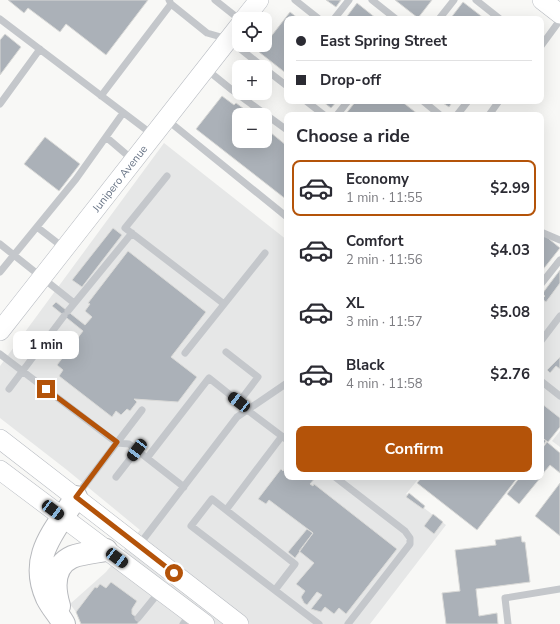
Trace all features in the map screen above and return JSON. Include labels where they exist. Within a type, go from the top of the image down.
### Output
[{"type":"highway","points":[[62,621],[52,608],[46,596],[40,570],[41,555],[46,543],[76,497]]},
{"type":"highway","points":[[62,621],[55,593],[58,572],[62,564],[72,557],[106,550]]},
{"type":"main road","points":[[250,12],[259,0]]},
{"type":"main road","points":[[542,0],[560,14]]},
{"type":"main road","name":"Junipero Avenue","points":[[1,327],[232,34]]},
{"type":"main road","points":[[0,439],[239,624]]},
{"type":"main road","points":[[0,470],[160,591],[193,620],[204,596]]},
{"type":"main road","points":[[160,591],[174,573]]},
{"type":"lane","points":[[215,0],[232,13]]},
{"type":"lane","points":[[294,0],[315,16]]},
{"type":"lane","points":[[336,16],[349,0]]},
{"type":"lane","points":[[372,0],[392,16]]},
{"type":"lane","points":[[441,16],[454,0]]},
{"type":"lane","points":[[476,0],[496,16]]},
{"type":"lane","points":[[101,96],[170,2],[207,33],[232,33]]},
{"type":"lane","points":[[0,19],[153,135]]},
{"type":"lane","points":[[544,42],[560,20]]},
{"type":"lane","points":[[0,104],[40,49]]},
{"type":"lane","points":[[250,52],[257,60]]},
{"type":"lane","points":[[206,69],[284,128]]},
{"type":"lane","points":[[272,74],[284,84]]},
{"type":"lane","points":[[310,104],[320,112]]},
{"type":"lane","points":[[339,112],[346,104]]},
{"type":"lane","points":[[427,104],[436,112]]},
{"type":"lane","points":[[459,112],[466,104]]},
{"type":"lane","points":[[0,272],[76,179],[123,113]]},
{"type":"lane","points":[[166,119],[284,215]]},
{"type":"lane","points":[[106,137],[133,160]]},
{"type":"lane","points":[[167,176],[125,228],[224,304]]},
{"type":"lane","points":[[37,227],[64,248]]},
{"type":"lane","points":[[9,389],[74,303],[132,233]]},
{"type":"lane","points":[[544,233],[560,240]]},
{"type":"lane","points":[[0,244],[74,303]]},
{"type":"lane","points":[[185,353],[265,253]]},
{"type":"lane","points":[[544,280],[560,260]]},
{"type":"lane","points":[[544,337],[560,316]]},
{"type":"lane","points":[[147,458],[209,378],[239,402],[258,377],[226,352]]},
{"type":"lane","points":[[0,354],[117,442],[129,444],[184,487]]},
{"type":"lane","points":[[544,383],[560,396]]},
{"type":"lane","points":[[138,545],[238,417],[246,409],[284,385]]},
{"type":"lane","points":[[226,510],[284,438],[246,409]]},
{"type":"lane","points":[[76,497],[142,410]]},
{"type":"lane","points":[[116,478],[137,450]]},
{"type":"lane","points":[[339,480],[405,531],[410,538],[410,544],[348,624]]},
{"type":"lane","points":[[275,590],[295,564],[212,499],[191,526],[319,624]]},
{"type":"lane","points":[[508,624],[505,598],[560,589]]},
{"type":"lane","points":[[138,618],[160,591]]},
{"type":"shaded area","points":[[164,143],[284,238],[284,480],[418,480],[406,494],[446,525],[370,624],[85,624],[70,604],[106,572],[140,530],[67,470],[0,418],[0,366]]},
{"type":"shaded area","points":[[560,278],[560,419],[544,407],[544,300]]},
{"type":"shaded area","points":[[560,431],[560,447],[552,441]]},
{"type":"building","points":[[8,0],[148,0],[106,55],[66,24],[60,32],[28,8],[24,13]]},
{"type":"building","points":[[326,0],[341,0],[336,7]]},
{"type":"building","points":[[395,0],[432,0],[420,16],[415,16]]},
{"type":"building","points":[[463,2],[481,16],[452,16]]},
{"type":"building","points":[[357,3],[373,16],[347,16]]},
{"type":"building","points":[[290,12],[295,16],[287,16]]},
{"type":"building","points":[[284,20],[284,72],[272,62],[272,60],[269,60],[259,52],[272,52],[272,35]]},
{"type":"building","points":[[5,34],[21,47],[0,75],[0,40]]},
{"type":"building","points":[[222,96],[234,105],[236,103],[243,108],[232,108],[232,148],[272,148],[272,134],[284,144],[284,198],[196,129]]},
{"type":"building","points":[[326,104],[334,104],[331,108]]},
{"type":"building","points":[[354,104],[405,104],[415,112],[347,112]]},
{"type":"building","points":[[45,137],[80,164],[59,191],[24,164]]},
{"type":"building","points":[[113,228],[122,235],[82,287],[72,280]]},
{"type":"building","points":[[544,235],[560,248],[544,268]]},
{"type":"building","points":[[128,251],[206,312],[171,357],[197,377],[178,402],[134,399],[137,402],[130,411],[127,409],[121,415],[116,411],[112,417],[59,376],[63,370],[57,365],[83,331],[52,306],[56,302],[85,325],[92,317],[85,311],[90,304],[88,303]]},
{"type":"building","points":[[560,270],[560,283],[546,302],[544,300],[544,291]]},
{"type":"building","points":[[560,357],[560,369],[556,366],[550,373],[547,370]]},
{"type":"building","points":[[544,405],[560,418],[560,427],[548,442],[544,439]]},
{"type":"building","points":[[547,442],[560,453],[560,473],[550,465],[544,472],[544,446]]},
{"type":"building","points":[[281,469],[283,471],[284,470],[284,480],[313,480],[310,484],[313,486],[314,484],[397,549],[346,614],[339,608],[334,614],[325,607],[321,612],[311,609],[322,595],[317,592],[307,605],[301,597],[305,591],[296,584],[314,563],[299,551],[313,533],[269,500],[266,504],[258,499]]},
{"type":"building","points":[[420,480],[516,480],[477,530],[417,483]]},
{"type":"building","points":[[518,480],[539,480],[519,504],[507,494]]},
{"type":"building","points":[[560,483],[560,536],[535,516]]},
{"type":"building","points":[[409,493],[425,506],[423,509],[406,497]]},
{"type":"building","points":[[433,514],[443,522],[434,534],[424,526]]},
{"type":"building","points":[[307,529],[313,533],[295,558],[288,552]]},
{"type":"building","points":[[521,536],[522,542],[525,542],[530,582],[476,589],[479,616],[497,613],[498,624],[446,624],[442,593],[460,591],[455,550],[496,545],[495,540]]},
{"type":"building","points":[[111,582],[137,601],[132,609],[132,614],[140,620],[137,624],[81,624],[76,612],[95,587],[97,588],[100,584],[106,588]]},
{"type":"route","points":[[46,389],[117,442],[76,497],[174,573]]}]
